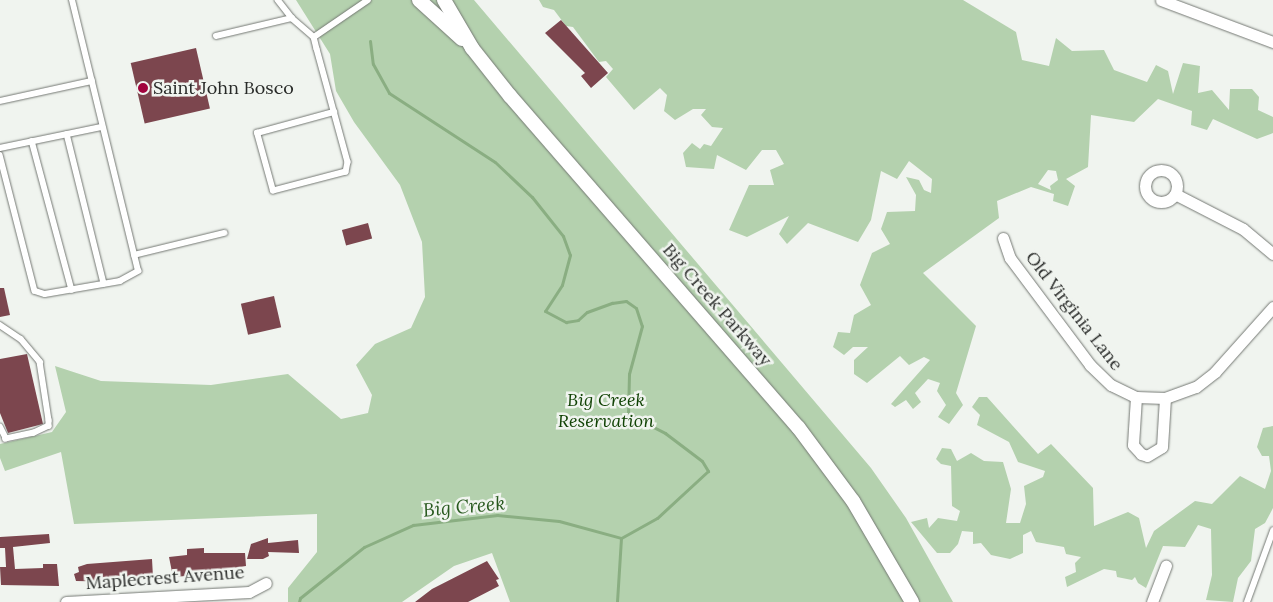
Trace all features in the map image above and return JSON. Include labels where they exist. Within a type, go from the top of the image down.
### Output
[{"type":"street","name":"Big Creek Parkway","points":[[419,0],[472,48]]},
{"type":"street","name":"Big Creek Parkway","points":[[444,0],[472,48],[510,96],[798,427],[853,501],[912,602]]},
{"type":"street","points":[[1161,0],[1273,42]]},
{"type":"street","points":[[1175,194],[1243,229],[1273,254]]},
{"type":"street","name":"Old Virginia Lane","points":[[1002,238],[1010,258],[1090,365],[1111,386],[1136,397],[1165,398],[1184,393],[1207,379],[1273,307]]},
{"type":"street","points":[[1136,397],[1133,445],[1141,454],[1147,456],[1162,447],[1165,398]]},
{"type":"street","points":[[1152,602],[1166,566]]},
{"type":"street","name":"Maplecrest Avenue","points":[[66,602],[249,592],[266,583]]},
{"type":"lane","points":[[0,154],[35,291],[45,294],[120,281],[138,271],[101,126],[72,0]]},
{"type":"lane","points":[[278,0],[292,18],[314,37],[348,162],[346,172],[273,191],[257,133],[334,112]]},
{"type":"lane","points":[[314,37],[368,0]]},
{"type":"lane","points":[[216,36],[292,18]]},
{"type":"lane","points":[[0,101],[92,81]]},
{"type":"lane","points":[[0,148],[101,126]]},
{"type":"lane","points":[[67,134],[104,284]]},
{"type":"lane","points":[[32,141],[72,290]]},
{"type":"lane","points":[[134,255],[224,233]]},
{"type":"lane","points":[[0,325],[21,339],[40,362],[49,420],[49,426],[34,433],[6,438],[0,427]]},
{"type":"lane","points":[[1247,602],[1273,531]]},
{"type":"green space","name":"Big Creek Reservation","points":[[296,0],[474,0],[871,468],[906,518],[953,602],[510,602],[492,553],[454,566],[402,602],[288,602],[288,588],[317,552],[317,514],[74,524],[61,452],[5,471],[0,458],[0,444],[52,432],[66,412],[55,366],[101,381],[211,385],[288,374],[341,419],[368,413],[372,395],[356,365],[375,344],[411,328],[425,297],[422,242],[400,185],[354,122],[336,91],[330,54]]},
{"type":"green space","points":[[539,0],[963,0],[1016,32],[1022,60],[1049,66],[1056,38],[1072,51],[1104,50],[1114,70],[1147,82],[1156,65],[1168,71],[1173,94],[1183,63],[1200,66],[1198,93],[1212,90],[1229,110],[1230,89],[1252,89],[1259,97],[1258,110],[1273,117],[1273,133],[1257,139],[1213,119],[1207,130],[1191,125],[1192,111],[1158,99],[1134,122],[1091,115],[1088,167],[1066,179],[1075,186],[1068,206],[1053,201],[1054,194],[1031,187],[997,201],[999,218],[923,273],[976,326],[956,393],[963,405],[949,424],[938,417],[946,405],[937,391],[940,383],[928,379],[915,393],[921,402],[913,409],[906,400],[895,407],[891,404],[930,360],[924,357],[909,365],[900,356],[867,383],[854,374],[854,360],[868,347],[853,347],[844,355],[833,347],[838,332],[850,333],[854,315],[871,305],[860,285],[872,253],[890,244],[881,229],[887,212],[915,211],[916,195],[906,177],[919,180],[924,190],[931,193],[932,179],[909,161],[897,179],[881,171],[871,220],[858,242],[808,223],[787,244],[779,234],[789,216],[747,237],[729,230],[749,185],[774,185],[770,170],[784,164],[776,150],[762,150],[746,170],[717,155],[714,169],[686,167],[683,153],[692,143],[700,149],[704,144],[711,146],[723,128],[712,127],[701,115],[706,109],[693,109],[675,120],[664,111],[667,95],[660,88],[634,110],[606,77],[613,69],[606,61],[599,62],[573,27],[566,26],[554,10],[543,7]],"holes":[[[1048,170],[1056,171],[1058,180],[1050,186],[1051,190],[1038,184]]]},
{"type":"green space","points":[[979,397],[987,397],[1038,454],[1051,444],[1093,488],[1094,526],[1128,512],[1139,518],[1146,548],[1154,531],[1195,501],[1212,504],[1240,476],[1265,489],[1271,471],[1269,456],[1262,456],[1257,447],[1263,428],[1273,426],[1273,508],[1265,523],[1255,529],[1251,561],[1238,578],[1233,602],[1206,600],[1212,575],[1211,529],[1198,525],[1185,547],[1163,546],[1146,588],[1138,583],[1135,577],[1132,580],[1117,577],[1116,571],[1104,569],[1067,587],[1065,577],[1076,572],[1075,563],[1081,557],[1066,554],[1064,547],[1036,542],[1031,531],[1023,535],[1023,553],[1010,559],[991,555],[981,543],[973,544],[973,532],[962,531],[958,544],[950,553],[937,553],[911,522],[927,518],[929,528],[938,518],[957,521],[960,511],[952,506],[951,466],[941,464],[936,459],[942,448],[951,449],[957,461],[971,453],[984,461],[1003,462],[1011,489],[1006,523],[1020,523],[1026,504],[1024,486],[1043,477],[1045,471],[1018,462],[1009,442],[977,425],[980,415],[972,407]]},
{"type":"building","points":[[561,20],[608,73],[591,88],[581,76],[585,73],[545,33]]},
{"type":"building","points":[[196,48],[210,108],[145,123],[131,63]]},
{"type":"building","points":[[368,223],[372,238],[346,245],[342,230]]},
{"type":"building","points":[[0,288],[4,288],[10,315],[0,317]]},
{"type":"building","points":[[274,296],[281,327],[248,335],[241,304]]},
{"type":"building","points":[[27,354],[43,424],[8,433],[0,413],[0,359]]},
{"type":"building","points":[[49,534],[50,543],[13,547],[15,569],[43,568],[43,564],[57,564],[59,586],[1,585],[0,567],[6,567],[5,548],[0,548],[0,537]]},
{"type":"building","points":[[268,538],[268,543],[298,540],[299,553],[268,552],[269,556],[263,559],[247,559],[251,544]]},
{"type":"building","points":[[204,548],[204,553],[245,553],[246,566],[225,569],[225,573],[173,577],[169,557],[187,555],[187,549]]},
{"type":"building","points":[[152,559],[153,577],[123,579],[123,582],[76,581],[74,574],[79,572],[78,567],[87,564]]},
{"type":"building","points":[[487,561],[499,579],[496,580],[499,586],[468,602],[415,602],[432,589]]},
{"type":"waterway","points":[[370,41],[373,64],[389,93],[495,162],[532,197],[563,236],[570,255],[562,285],[545,311],[566,322],[578,320],[587,312],[612,303],[626,301],[636,308],[642,326],[629,374],[628,414],[665,433],[702,461],[708,471],[657,518],[621,538]]},
{"type":"waterway","name":"Big Creek","points":[[299,602],[300,598],[364,547],[413,525],[497,515],[559,521],[621,538],[617,602]]},
{"type":"place","name":"Saint John Bosco","points":[[143,88]]}]
